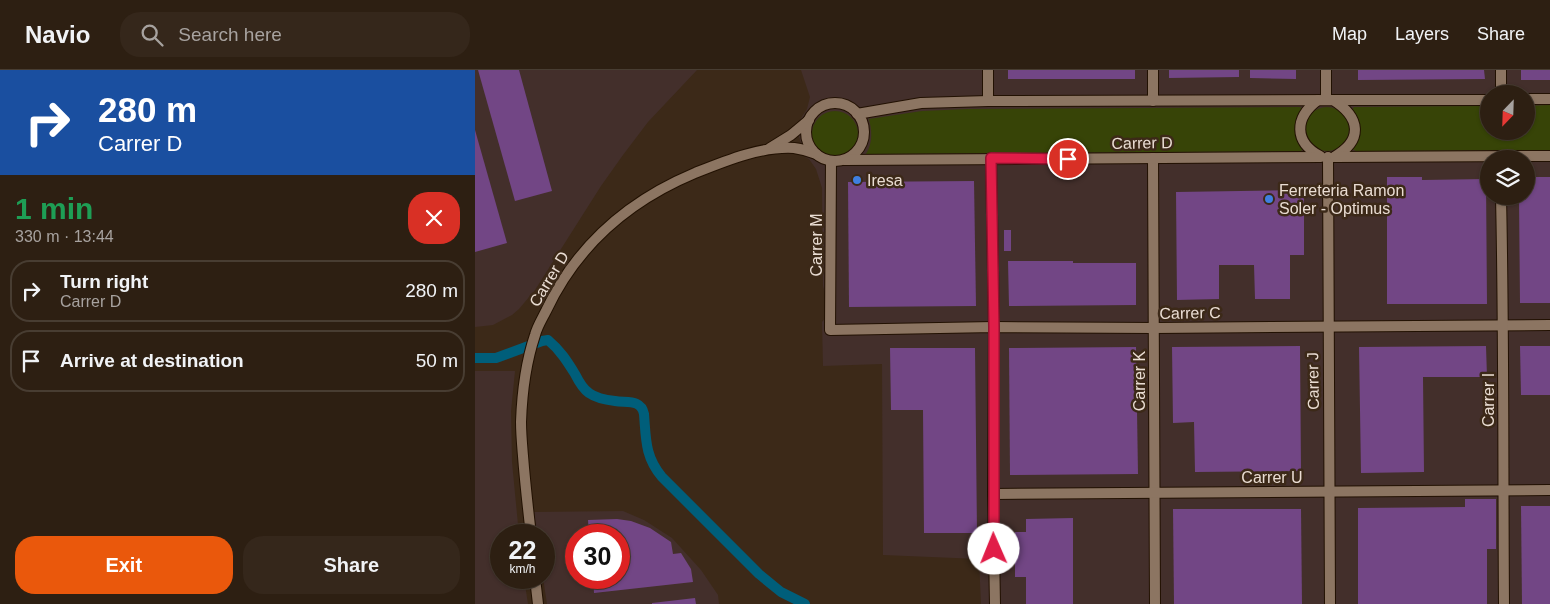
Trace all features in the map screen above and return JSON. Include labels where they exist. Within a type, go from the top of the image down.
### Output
[{"type":"street","points":[[988,70],[988,100]]},
{"type":"street","points":[[1153,70],[1153,101]]},
{"type":"street","points":[[1326,70],[1326,100]]},
{"type":"street","points":[[1501,70],[1501,85]]},
{"type":"street","points":[[1535,99],[1550,99]]},
{"type":"street","points":[[857,114],[921,103],[988,100],[1480,100]]},
{"type":"street","points":[[1326,100],[1349,112],[1355,128],[1349,146],[1328,157],[1306,146],[1301,138],[1300,129],[1301,120],[1310,106],[1326,100]]},
{"type":"street","points":[[840,104],[847,106],[857,114],[862,122],[864,131],[863,141],[859,149],[852,156],[844,160],[831,161],[816,154],[810,146],[807,137],[809,119],[815,112],[822,106],[840,104]]},
{"type":"street","name":"Carrer D","points":[[769,149],[791,135],[809,119]]},
{"type":"street","name":"Carrer D","points":[[530,524],[525,491],[521,423],[523,392],[534,337],[553,296],[568,271],[608,226],[669,184],[717,164],[769,149],[794,148],[816,154]]},
{"type":"street","name":"Carrer D","points":[[1535,156],[1550,156]]},
{"type":"street","name":"Carrer J","points":[[1328,157],[1330,604]]},
{"type":"street","name":"Carrer D","points":[[844,160],[1480,157]]},
{"type":"street","points":[[991,158],[995,604]]},
{"type":"street","name":"Carrer K","points":[[1153,158],[1155,604]]},
{"type":"street","name":"Carrer M","points":[[830,330],[831,161]]},
{"type":"street","name":"Carrer I","points":[[1501,205],[1504,326],[1504,604]]},
{"type":"street","name":"Carrer C","points":[[830,330],[994,327],[1154,328],[1550,325]]},
{"type":"street","name":"Carrer U","points":[[993,494],[1550,490]]},
{"type":"street","points":[[536,589],[538,604]]},
{"type":"shaded area","points":[[475,70],[697,70],[648,122],[623,155],[601,186],[535,290],[519,309],[493,325],[475,327]]},
{"type":"shaded area","points":[[801,70],[1550,70],[1550,604],[981,604],[979,559],[883,555],[882,364],[823,366],[822,322],[830,313],[823,286],[822,188],[816,169],[809,159],[805,157],[796,126],[807,109],[810,97]]},
{"type":"shaded area","points":[[475,371],[515,371],[511,411],[512,462],[518,524],[490,524],[490,589],[526,589],[528,604],[475,604]]},
{"type":"shaded area","points":[[623,511],[644,520],[672,538],[701,570],[718,595],[719,604],[547,604],[545,589],[555,589],[555,524],[536,524],[534,512]]},
{"type":"green space","points":[[1550,105],[1550,150],[1356,151],[1352,149],[1352,110],[1354,107],[1480,106],[1480,140],[1535,140],[1535,106]]},
{"type":"green space","points":[[1299,107],[1302,110],[1297,140],[1303,149],[1301,151],[866,154],[871,137],[869,119],[922,111],[968,109]]},
{"type":"green space","points":[[1323,107],[1331,107],[1343,113],[1349,129],[1343,145],[1331,151],[1323,151],[1311,145],[1305,133],[1305,125],[1311,113]]},
{"type":"green space","points":[[835,111],[848,115],[854,121],[858,134],[854,147],[848,153],[835,157],[822,153],[816,147],[812,134],[816,121],[822,115]]},
{"type":"building","points":[[478,70],[519,70],[552,191],[515,201]]},
{"type":"building","points":[[1008,70],[1135,70],[1135,79],[1008,79]]},
{"type":"building","points":[[1169,70],[1239,70],[1239,77],[1169,78]]},
{"type":"building","points":[[1250,70],[1296,70],[1296,79],[1250,78]]},
{"type":"building","points":[[1358,70],[1484,70],[1485,79],[1358,80]]},
{"type":"building","points":[[1521,70],[1550,70],[1550,80],[1521,80]]},
{"type":"building","points":[[475,130],[507,243],[475,252]]},
{"type":"building","points":[[1387,177],[1422,177],[1422,180],[1480,179],[1480,205],[1486,205],[1487,304],[1387,304]]},
{"type":"building","points":[[1535,177],[1550,177],[1550,303],[1520,303],[1519,205],[1535,205]]},
{"type":"building","points":[[974,181],[976,306],[849,307],[848,182]]},
{"type":"building","points":[[1304,190],[1304,255],[1290,255],[1290,299],[1255,299],[1254,265],[1219,265],[1219,299],[1177,300],[1176,192]]},
{"type":"building","points":[[1004,230],[1011,230],[1011,251],[1004,251]]},
{"type":"building","points":[[1008,261],[1136,263],[1136,305],[1009,306]]},
{"type":"building","points":[[1300,346],[1301,471],[1195,472],[1194,422],[1173,423],[1172,347]]},
{"type":"building","points":[[1486,346],[1487,377],[1423,377],[1424,472],[1361,473],[1359,347]]},
{"type":"building","points":[[1520,346],[1550,346],[1550,395],[1521,395]]},
{"type":"building","points":[[1136,347],[1138,474],[1010,475],[1009,348]]},
{"type":"building","points":[[890,348],[975,348],[977,533],[924,533],[923,410],[891,410]]},
{"type":"building","points":[[1465,499],[1496,499],[1496,549],[1487,549],[1487,604],[1358,604],[1358,508],[1465,507]]},
{"type":"building","points":[[1521,506],[1550,506],[1550,604],[1522,604]]},
{"type":"building","points":[[1173,509],[1301,509],[1302,604],[1174,604]]},
{"type":"building","points":[[1073,518],[1073,604],[1026,604],[1026,577],[1015,577],[1015,532],[1026,532],[1026,519]]},
{"type":"building","points":[[617,519],[631,521],[650,528],[671,542],[673,554],[681,553],[691,569],[693,582],[630,589],[630,524],[588,524],[588,520]]},
{"type":"building","points":[[594,589],[630,589],[594,593]]},
{"type":"building","points":[[695,598],[696,604],[652,604],[652,603]]},
{"type":"waterway","points":[[475,358],[496,358],[548,340],[563,356],[589,393],[612,401],[633,403],[640,406],[644,414],[649,455],[656,470],[759,574],[781,592],[805,604]]},
{"type":"place","name":"Iresa","points":[[857,180]]},
{"type":"place","name":"Ferreteria Ramon Soler - Optimus","points":[[1269,199]]},
{"type":"route","points":[[994,549],[994,327],[991,158],[1068,159]]}]
